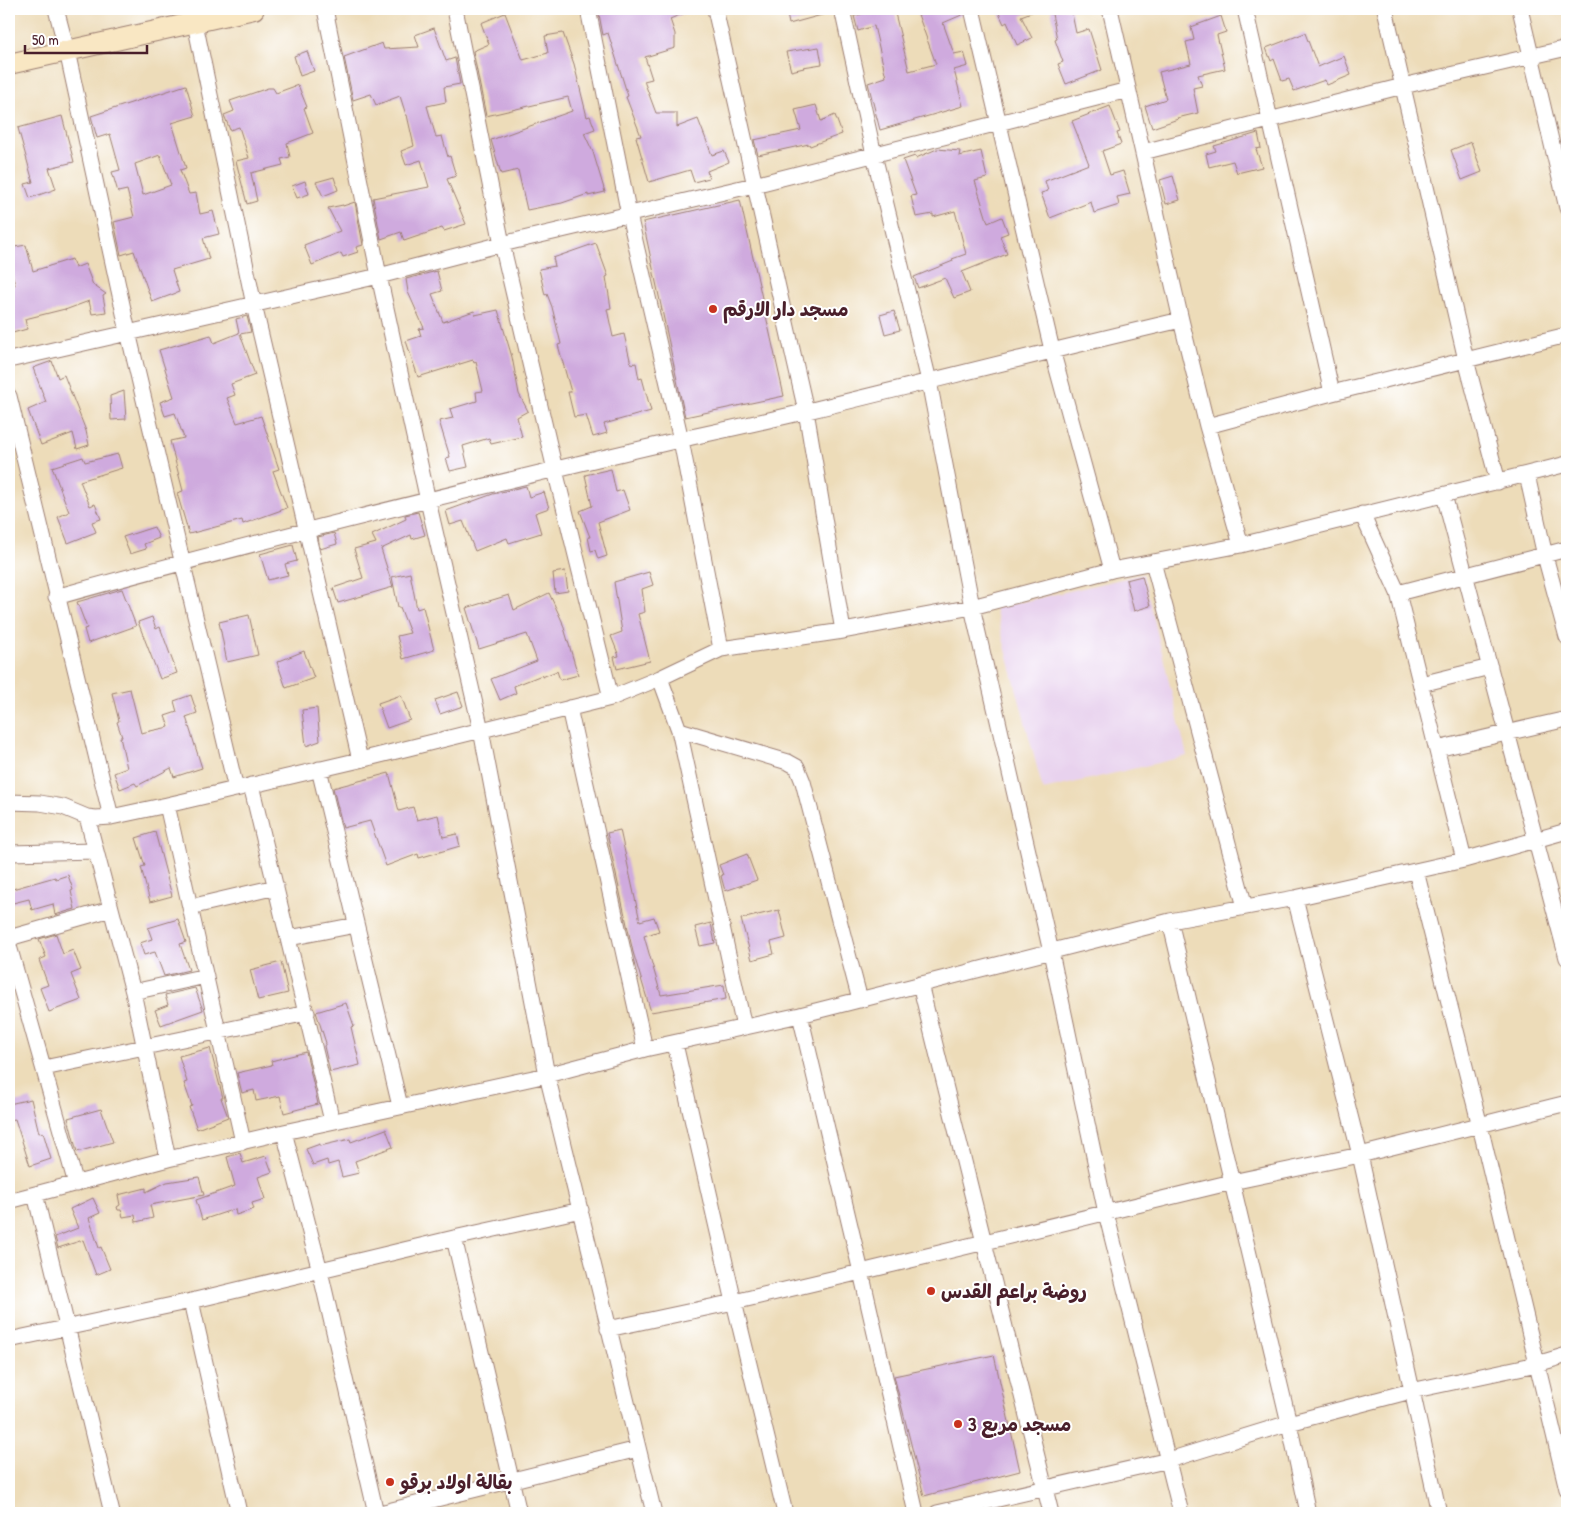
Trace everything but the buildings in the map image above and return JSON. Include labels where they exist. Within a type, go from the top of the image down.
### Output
[{"type":"street","points":[[56,9],[67,51],[128,332],[236,789]]},
{"type":"street","points":[[9,64],[67,51],[194,16],[254,9]]},
{"type":"street","points":[[325,9],[379,276],[481,730],[547,1075],[654,1513]]},
{"type":"street","points":[[455,9],[502,244],[611,698]]},
{"type":"street","points":[[588,9],[629,215],[681,440],[720,649]]},
{"type":"street","points":[[715,9],[806,411],[843,631]]},
{"type":"street","points":[[842,9],[874,155],[928,381],[972,607],[1051,952],[1106,1213],[1181,1513]]},
{"type":"street","points":[[972,9],[1052,350],[1112,570]]},
{"type":"street","points":[[1110,9],[1181,320],[1241,545]]},
{"type":"street","points":[[1245,9],[1332,393]]},
{"type":"street","points":[[1385,9],[1466,360],[1498,482]]},
{"type":"street","points":[[1520,9],[1567,208]]},
{"type":"street","points":[[194,16],[254,305],[360,760]]},
{"type":"street","points":[[1143,152],[1404,86],[1567,48]]},
{"type":"street","points":[[9,360],[379,276],[502,244],[754,185],[1128,90]]},
{"type":"street","points":[[56,597],[306,530],[1181,320]]},
{"type":"street","points":[[1208,426],[1332,393],[1567,335]]},
{"type":"street","points":[[9,396],[56,597],[111,817]]},
{"type":"street","points":[[9,802],[40,803],[63,807],[87,817],[111,817],[167,805],[611,698],[660,678],[720,649],[843,631],[972,607],[1112,570],[1241,545],[1567,464]]},
{"type":"street","points":[[1527,475],[1545,556],[1567,637]]},
{"type":"street","points":[[1444,495],[1537,838],[1567,958]]},
{"type":"street","points":[[1362,514],[1398,593],[1464,860]]},
{"type":"street","points":[[1398,593],[1466,577],[1567,549]]},
{"type":"street","points":[[1153,562],[1245,908]]},
{"type":"street","points":[[1421,684],[1490,667]]},
{"type":"street","points":[[660,678],[679,730],[744,1027]]},
{"type":"street","points":[[569,708],[645,1050]]},
{"type":"street","points":[[1436,749],[1567,719]]},
{"type":"street","points":[[679,730],[788,762],[796,767],[803,782],[860,1000]]},
{"type":"street","points":[[319,769],[400,1106]]},
{"type":"street","points":[[251,785],[332,1121]]},
{"type":"street","points":[[167,805],[243,1142]]},
{"type":"street","points":[[87,817],[133,992],[168,1159]]},
{"type":"street","points":[[9,1201],[168,1159],[332,1121],[547,1075],[645,1050],[800,1015],[1170,921],[1295,898],[1464,860],[1567,831]]},
{"type":"street","points":[[9,853],[96,851]]},
{"type":"street","points":[[1416,871],[1480,1126],[1567,1489]]},
{"type":"street","points":[[190,907],[276,887]]},
{"type":"street","points":[[1295,898],[1360,1155],[1439,1513]]},
{"type":"street","points":[[76,1184],[44,1068],[12,971],[9,946],[10,940],[16,936],[111,909]]},
{"type":"street","points":[[1170,921],[1289,1424],[1308,1513]]},
{"type":"street","points":[[289,938],[356,925]]},
{"type":"street","points":[[133,992],[206,976]]},
{"type":"street","points":[[920,984],[1051,1513]]},
{"type":"street","points":[[44,1068],[307,1013]]},
{"type":"street","points":[[800,1015],[916,1513]]},
{"type":"street","points":[[675,1044],[785,1513]]},
{"type":"street","points":[[608,1328],[734,1302],[1232,1182],[1360,1155],[1567,1103]]},
{"type":"street","points":[[284,1132],[320,1271],[378,1513],[511,1482],[638,1449]]},
{"type":"street","points":[[35,1194],[112,1513]]},
{"type":"street","points":[[9,1340],[190,1301],[454,1238],[581,1210]]},
{"type":"street","points":[[454,1238],[519,1513]]},
{"type":"street","points":[[190,1301],[239,1513]]},
{"type":"street","points":[[937,1513],[1168,1460],[1289,1424],[1411,1391],[1537,1364],[1567,1355]]},
{"type":"shaded area","points":[[1143,574],[1187,756],[1043,790],[995,608]]},
{"type":"place","name":"مسجد دار الارقم","points":[[713,309]]},
{"type":"place","name":"روضة براعم القدس","points":[[931,1291]]},
{"type":"place","name":"مسجد مربع 3","points":[[958,1424]]},
{"type":"place","name":"بقالة اولاد برقو","points":[[390,1482]]}]
